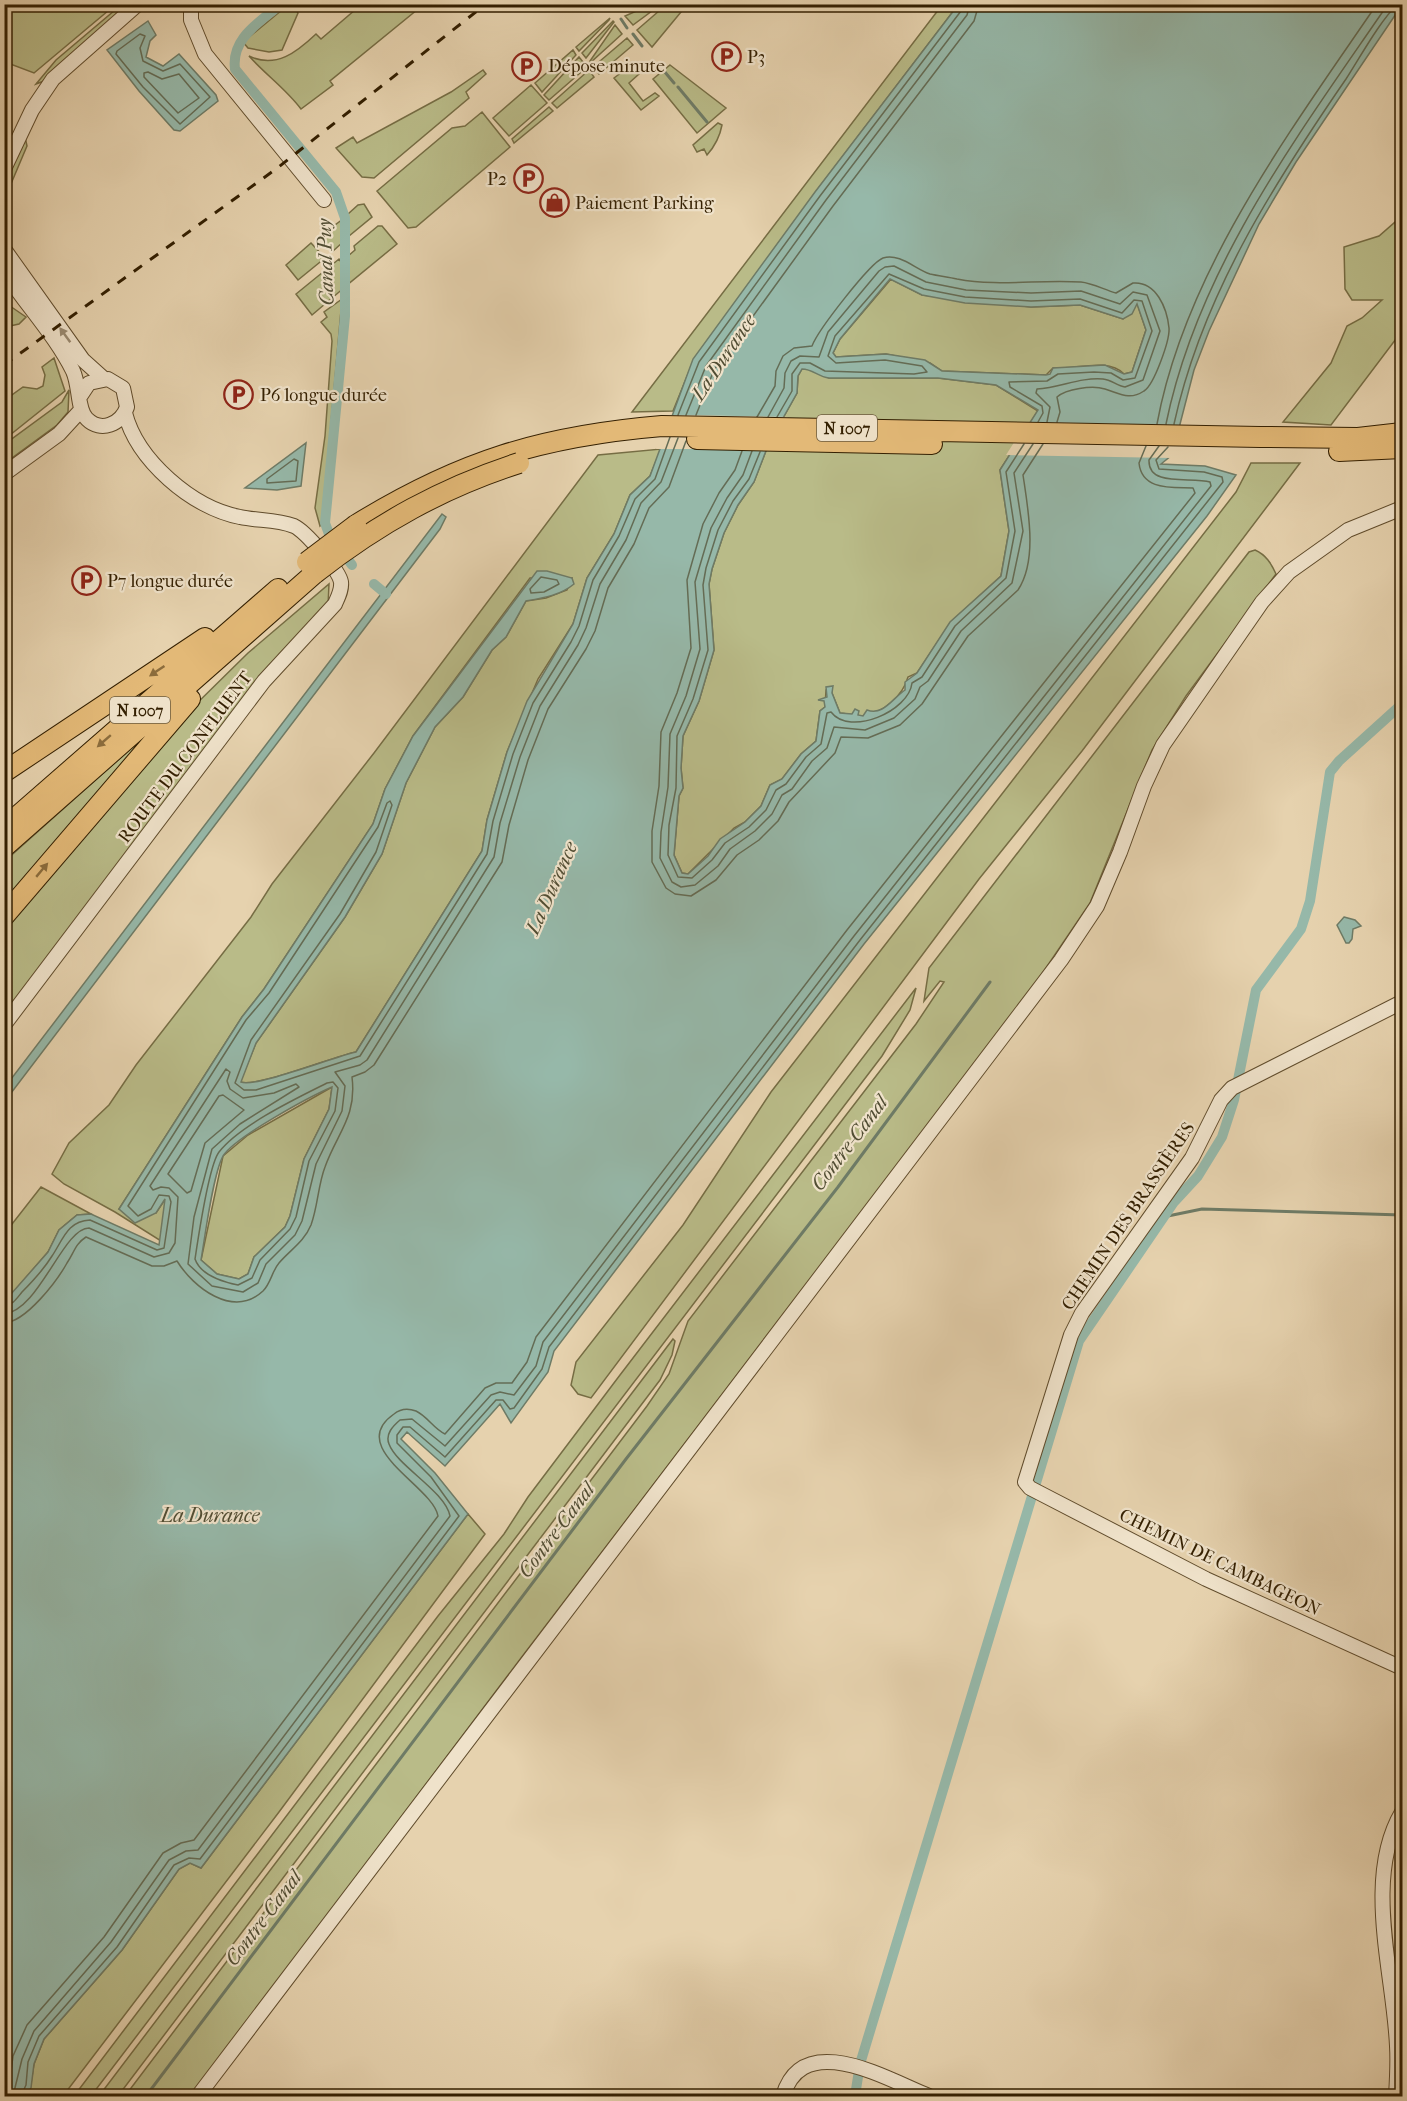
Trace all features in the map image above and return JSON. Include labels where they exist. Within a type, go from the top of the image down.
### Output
[{"type":"highway","name":"N 1007","points":[[1358,444],[1402,433]]},
{"type":"highway","name":"N 1007","points":[[4,828],[275,591],[399,514],[483,475],[552,453],[625,442],[680,439],[1358,444],[1402,448]]},
{"type":"highway","name":"N 1007","points":[[4,847],[234,646],[311,567]]},
{"type":"highway","points":[[4,772],[275,591]]},
{"type":"highway","points":[[4,916],[160,732],[208,681],[234,646]]},
{"type":"street","points":[[4,169],[32,110],[53,79],[138,4]]},
{"type":"street","points":[[191,4],[190,20],[205,54],[324,200]]},
{"type":"street","points":[[4,249],[83,360],[103,378],[112,380],[123,388],[127,400],[120,420],[59,434]]},
{"type":"street","points":[[4,271],[67,359],[81,395],[81,410],[59,434],[4,474]]},
{"type":"street","points":[[81,395],[89,383],[103,378]]},
{"type":"street","points":[[81,410],[99,425],[117,428],[134,437]]},
{"type":"street","points":[[124,413],[134,437]]},
{"type":"street","name":"ROUTE DU CONFLUENT","points":[[4,1025],[264,681],[335,604],[341,585],[339,576],[300,530],[282,522],[241,518],[200,503],[170,479],[134,437]]},
{"type":"street","points":[[198,2097],[1061,960],[1097,906],[1144,786],[1163,745],[1262,602],[1289,572],[1348,530],[1402,508]]},
{"type":"street","name":"CHEMIN DES BRASSIÈRES","points":[[1030,1487],[1071,1335],[1082,1313],[1192,1158],[1221,1100],[1236,1085],[1402,1002]]},
{"type":"street","name":"CHEMIN DE CAMBAGEON","points":[[1030,1487],[1206,1579],[1402,1668]]},
{"type":"street","points":[[1396,2097],[1397,2046],[1384,1919],[1384,1880],[1388,1845],[1402,1812]]},
{"type":"street","points":[[783,2097],[786,2087],[802,2068],[827,2061],[860,2068],[929,2097]]},
{"type":"green space","points":[[362,4],[423,5],[330,81],[333,85],[301,109],[249,56],[268,61],[286,57],[316,34],[321,39]]},
{"type":"green space","points":[[667,4],[675,5],[681,12],[652,47],[637,30]]},
{"type":"green space","points":[[4,5],[115,5],[34,73],[5,62]]},
{"type":"green space","points":[[121,5],[130,5],[44,81],[36,84],[56,60]]},
{"type":"green space","points":[[288,5],[302,5],[296,10],[298,13],[282,50],[269,52],[248,48],[243,42]]},
{"type":"green space","points":[[650,5],[660,5],[633,25],[625,16]]},
{"type":"green space","points":[[942,5],[958,5],[821,185],[694,359],[673,411],[632,412]]},
{"type":"green space","points":[[610,18],[609,20],[579,51],[576,47]]},
{"type":"green space","points":[[614,22],[586,58],[582,53]]},
{"type":"green space","points":[[615,25],[622,34],[590,63],[590,61]]},
{"type":"green space","points":[[627,38],[633,45],[599,74],[593,67]]},
{"type":"green space","points":[[573,50],[576,55],[542,92],[535,83]]},
{"type":"green space","points":[[579,57],[587,67],[549,100],[544,95]]},
{"type":"green space","points":[[670,65],[726,108],[697,133],[653,79]]},
{"type":"green space","points":[[630,66],[639,74],[629,83],[643,101],[655,93],[659,96],[641,110],[614,78]]},
{"type":"green space","points":[[483,70],[486,74],[466,92],[469,98],[374,178],[362,177],[336,148],[353,137],[357,143],[451,92]]},
{"type":"green space","points":[[589,70],[594,77],[557,108],[552,103]]},
{"type":"green space","points":[[531,85],[547,103],[509,136],[493,118]]},
{"type":"green space","points":[[549,107],[553,111],[514,143],[512,139]]},
{"type":"green space","points":[[482,112],[510,147],[416,227],[408,228],[377,191],[452,128],[465,126]]},
{"type":"green space","points":[[718,123],[722,125],[721,129],[707,155],[704,149],[697,152],[693,145]]},
{"type":"green space","points":[[25,137],[27,146],[5,198],[5,183]]},
{"type":"green space","points":[[364,204],[372,217],[349,236],[348,214],[358,205]]},
{"type":"green space","points":[[1402,216],[1402,331],[1331,425],[1283,422],[1331,363],[1347,326],[1362,318],[1382,300],[1352,300],[1345,289],[1344,247],[1379,236]]},
{"type":"green space","points":[[343,219],[343,242],[332,252],[319,237]]},
{"type":"green space","points":[[378,226],[382,226],[397,244],[347,285],[348,256],[355,250],[354,246]]},
{"type":"green space","points":[[311,243],[325,258],[298,280],[286,265]]},
{"type":"green space","points":[[346,257],[345,287],[312,315],[296,294],[339,259],[341,262]]},
{"type":"green space","points":[[891,279],[922,295],[1031,307],[1080,305],[1123,319],[1137,303],[1146,330],[1132,372],[1124,374],[1109,366],[1100,365],[1053,368],[1046,375],[942,371],[930,363],[886,354],[836,357],[833,353],[840,339]]},
{"type":"green space","points":[[342,299],[320,526],[315,508],[325,436],[332,341],[331,334],[321,322],[327,317],[324,312]]},
{"type":"green space","points":[[10,306],[26,317],[19,324],[5,327],[5,307]]},
{"type":"green space","points":[[54,358],[65,391],[5,439],[5,400],[23,387],[37,389],[43,386],[45,375],[42,367]]},
{"type":"green space","points":[[802,369],[808,369],[829,378],[938,378],[996,385],[1038,411],[1000,470],[1009,531],[1001,576],[951,622],[917,673],[908,677],[902,691],[885,707],[863,716],[840,713],[830,688],[826,690],[825,707],[820,711],[816,741],[801,754],[782,779],[770,785],[761,806],[745,822],[734,828],[688,874],[682,873],[674,855],[679,796],[683,788],[681,768],[683,736],[699,701],[714,650],[709,584],[712,569],[724,533],[738,505],[754,482],[769,443],[797,393],[798,376]]},
{"type":"green space","points":[[69,390],[68,412],[57,425],[5,463],[5,444],[62,402]]},
{"type":"green space","points":[[661,449],[650,476],[630,495],[614,534],[587,578],[573,624],[538,679],[507,752],[487,820],[482,851],[356,1052],[262,1081],[240,1082],[256,1043],[345,917],[382,854],[406,783],[435,727],[463,697],[492,650],[506,637],[526,601],[546,598],[567,590],[572,578],[530,578],[413,736],[385,789],[373,824],[264,989],[242,1017],[119,1209],[156,1213],[166,1198],[161,1241],[64,1184],[52,1174],[69,1143],[109,1105],[136,1065],[251,917],[272,884],[374,753],[598,455]]},
{"type":"green space","points":[[1251,463],[1300,463],[1082,751],[979,879],[591,1398],[578,1394],[571,1385],[576,1362],[683,1225],[771,1092],[1236,492]]},
{"type":"green space","points":[[1255,550],[1268,560],[1276,574],[1186,696],[1152,750],[1090,903],[1031,990],[521,1658],[191,2096],[125,2096],[647,1406],[669,1374],[688,1321],[916,1024],[944,982],[940,981],[924,1001],[929,968],[1249,552]]},
{"type":"green space","points":[[329,584],[328,606],[5,1014],[5,927],[184,716],[248,653]]},
{"type":"green space","points":[[149,732],[150,735],[5,907],[5,861]]},
{"type":"green space","points":[[916,988],[910,1010],[882,1056],[91,2096],[74,2096],[438,1616],[504,1534],[528,1497],[620,1375]]},
{"type":"green space","points":[[332,1087],[329,1109],[304,1159],[290,1216],[285,1227],[254,1257],[248,1274],[239,1279],[217,1274],[201,1260],[223,1156],[248,1135]]},
{"type":"green space","points":[[41,1187],[91,1214],[77,1215],[59,1230],[48,1252],[5,1302],[5,1233]]},
{"type":"green space","points":[[673,1339],[675,1341],[672,1355],[660,1380],[118,2096],[99,2096]]},
{"type":"green space","points":[[468,1514],[485,1534],[279,1812],[63,2096],[25,2096],[30,2090],[34,2064],[44,2039],[122,1950],[179,1869],[190,1863],[201,1868]]},
{"type":"water","name":"La Durance","points":[[958,5],[1402,5],[1296,162],[1259,224],[1209,331],[1194,370],[1172,455],[1161,464],[1205,466],[1236,475],[1207,516],[864,944],[554,1351],[548,1372],[511,1423],[500,1404],[445,1466],[407,1432],[401,1439],[435,1473],[468,1514],[201,1868],[190,1863],[179,1869],[122,1950],[44,2039],[34,2064],[31,2088],[25,2096],[4,2096],[4,1302],[48,1252],[59,1230],[77,1215],[91,1214],[159,1245],[165,1199],[156,1213],[135,1223],[119,1209],[242,1017],[264,989],[373,824],[385,789],[413,736],[537,571],[547,571],[572,578],[574,584],[563,591],[526,601],[506,637],[492,650],[463,697],[435,727],[406,783],[382,854],[345,917],[256,1043],[241,1082],[262,1081],[356,1052],[482,851],[487,820],[507,752],[527,701],[573,624],[587,578],[614,534],[630,495],[650,476],[693,359],[815,192]],"holes":[[[890,279],[922,295],[965,303],[1031,307],[1080,305],[1123,319],[1132,314],[1137,304],[1146,330],[1132,372],[1124,374],[1105,365],[1053,368],[1050,374],[1046,375],[942,371],[925,360],[886,354],[836,357],[833,353],[840,339]],[[802,369],[829,378],[938,378],[996,385],[1038,410],[1000,470],[1009,531],[1001,576],[950,622],[917,673],[905,682],[905,690],[883,709],[867,710],[863,716],[858,715],[859,711],[855,709],[852,714],[840,713],[832,693],[833,686],[826,687],[827,697],[818,700],[824,701],[825,707],[820,711],[816,741],[801,754],[782,779],[770,785],[761,806],[745,822],[720,839],[708,856],[688,874],[682,873],[674,855],[679,796],[683,788],[681,768],[683,736],[699,701],[714,650],[709,584],[712,569],[724,533],[738,505],[754,482],[769,443],[797,393],[798,376]],[[332,1087],[329,1109],[304,1159],[290,1216],[285,1227],[254,1257],[248,1274],[239,1279],[217,1274],[201,1260],[213,1191],[223,1156],[257,1128]]]},
{"type":"water","points":[[148,21],[156,35],[150,41],[146,57],[163,66],[179,54],[216,95],[218,101],[180,131],[174,130],[107,50]]},
{"type":"water","points":[[306,443],[301,486],[277,490],[245,488]]},
{"type":"water","points":[[442,514],[446,517],[440,529],[5,1101],[5,1087]]},
{"type":"water","points":[[1344,917],[1355,920],[1361,926],[1353,929],[1349,943],[1346,943],[1337,925]]},
{"type":"pier","points":[[669,415],[788,417],[780,429],[727,449],[656,449]]},
{"type":"pier","points":[[1027,422],[1183,425],[1180,442],[1172,458],[1006,455]]},
{"type":"waterway","name":"Canal Puy","points":[[281,4],[248,32],[242,40],[237,48],[235,69],[336,192],[345,218],[345,316],[325,523],[329,534],[352,565]]},
{"type":"waterway","points":[[621,19],[627,28]]},
{"type":"waterway","points":[[633,34],[642,46]]},
{"type":"waterway","points":[[664,71],[674,83]]},
{"type":"waterway","points":[[678,87],[707,122]]},
{"type":"waterway","name":"Canal Puy","points":[[374,584],[386,594]]},
{"type":"waterway","points":[[855,2096],[860,2064],[1079,1341],[1174,1202],[1198,1176],[1222,1137],[1234,1100],[1256,990],[1301,929],[1310,901],[1330,772],[1339,761],[1402,704]]},
{"type":"waterway","name":"Contre-Canal","points":[[146,2096],[626,1459],[838,1187],[990,982]]},
{"type":"waterway","points":[[1163,1217],[1202,1209],[1402,1215]]},
{"type":"railway","points":[[4,365],[276,169],[486,4]]},
{"type":"place","name":"P3","points":[[726,57]]},
{"type":"place","name":"Dépose minute","points":[[527,66]]},
{"type":"place","name":"P2","points":[[528,179]]},
{"type":"place","name":"Paiement Parking","points":[[554,203]]},
{"type":"place","name":"P6 longue durée","points":[[239,395]]},
{"type":"place","name":"P7 longue durée","points":[[86,581]]}]
